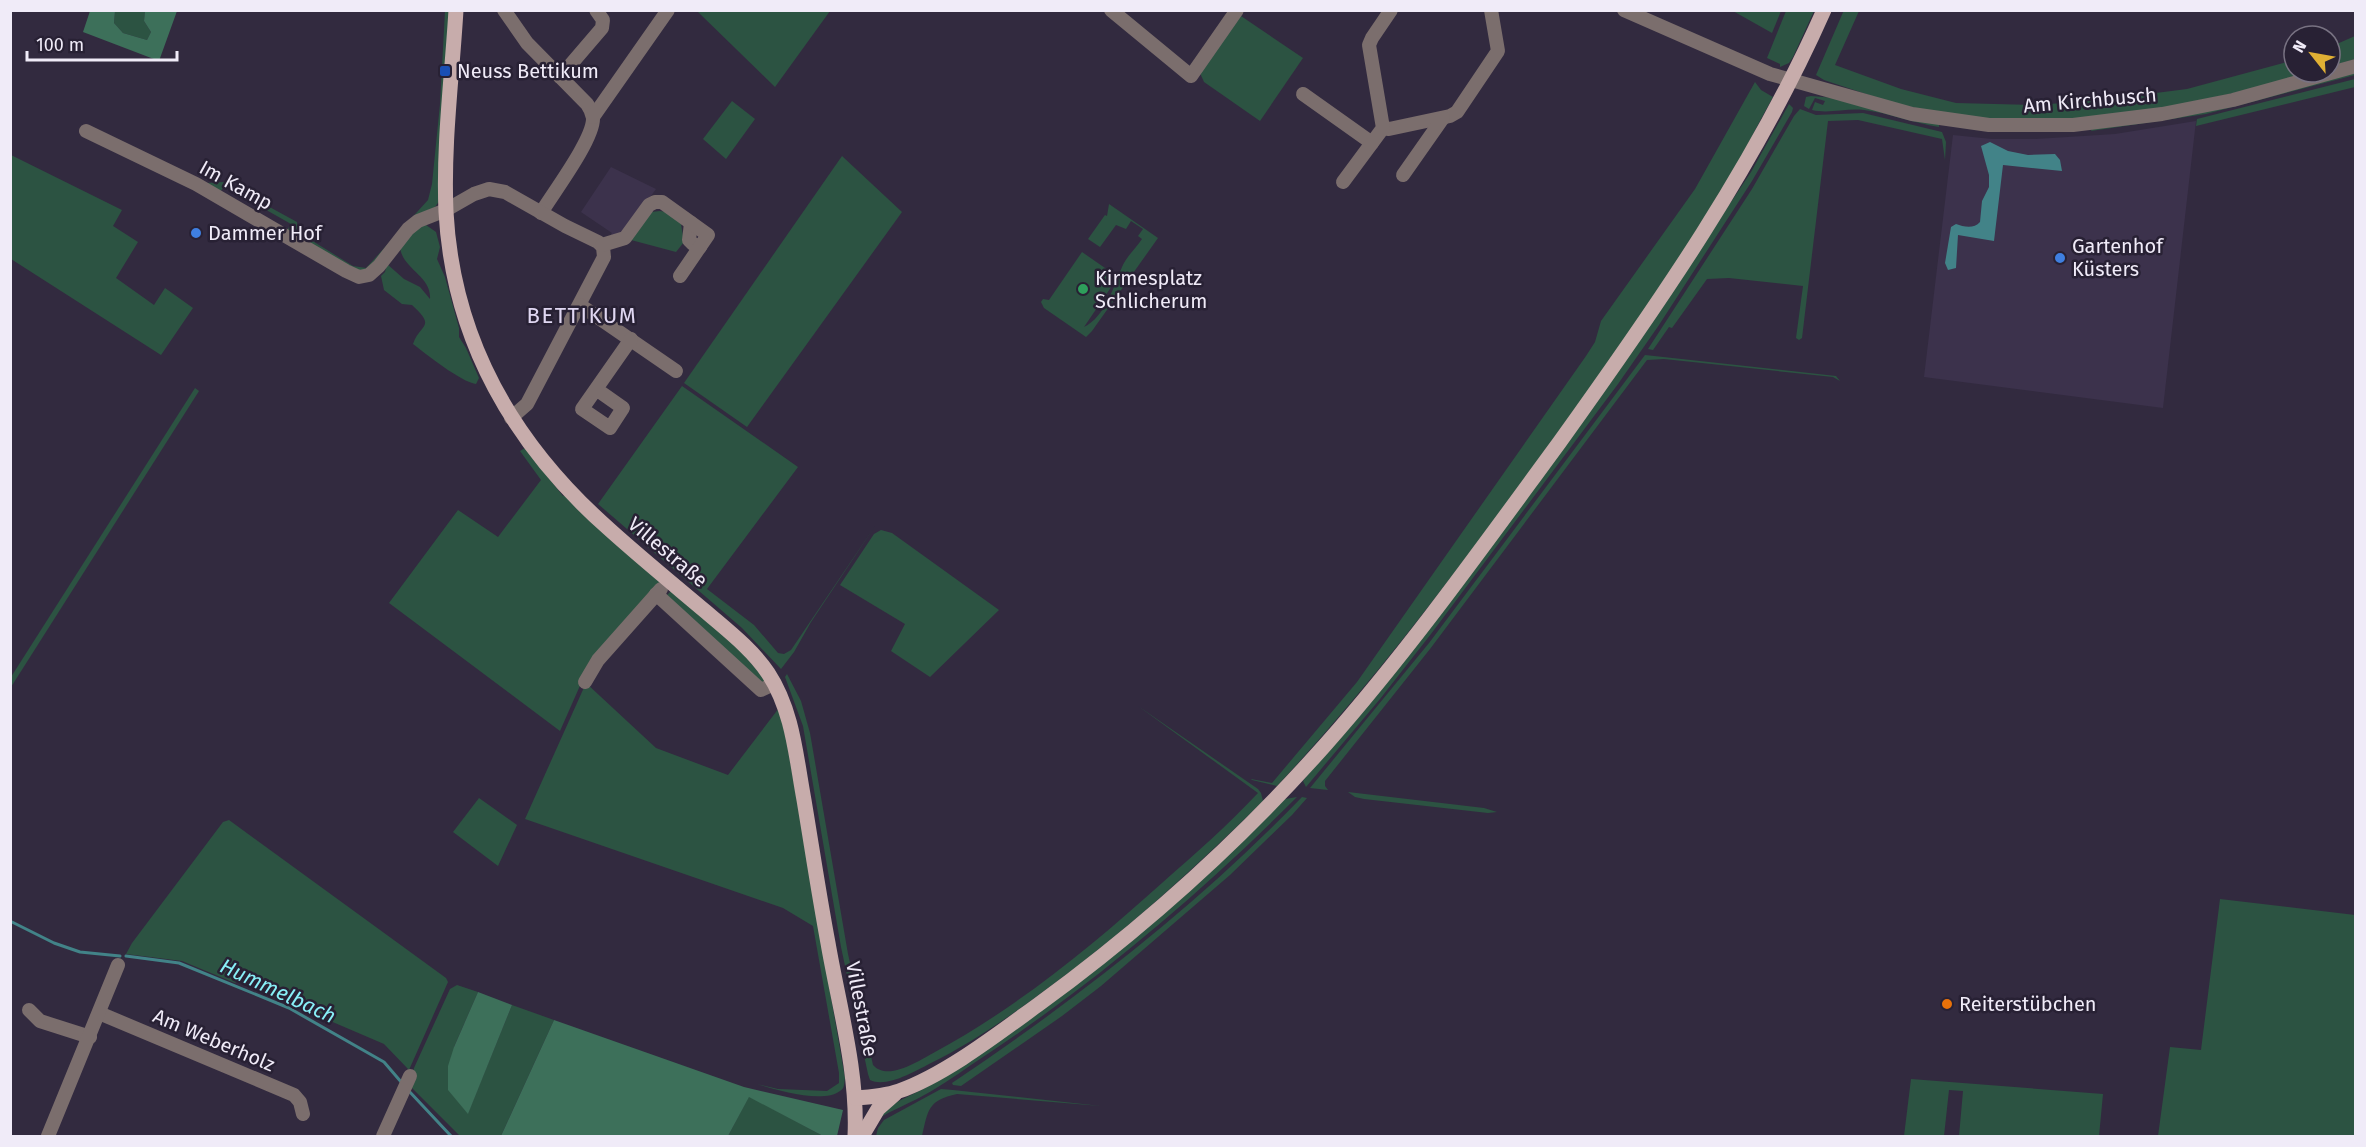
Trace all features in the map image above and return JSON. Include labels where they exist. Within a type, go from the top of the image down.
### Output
[{"type":"main road","name":"Villestraße","points":[[456,10],[447,143],[446,210],[451,256],[462,309],[480,358],[511,418],[542,461],[568,491],[746,647],[767,671],[774,684],[792,731],[828,946],[849,1052],[855,1098],[855,1137]]},
{"type":"main road","points":[[861,1137],[878,1109],[898,1092],[938,1071],[997,1034],[1110,950],[1232,842],[1331,738],[1394,662],[1474,558],[1624,351],[1716,214],[1791,80],[1824,10]]},
{"type":"main road","points":[[855,1098],[898,1092]]},
{"type":"street","points":[[504,10],[527,44],[588,105],[593,117]]},
{"type":"street","points":[[560,77],[602,28],[603,20],[596,10]]},
{"type":"street","points":[[541,213],[584,145],[591,130],[593,117],[668,10]]},
{"type":"street","points":[[1111,10],[1191,76],[1237,10]]},
{"type":"street","points":[[1343,182],[1383,128],[1369,45],[1391,10]]},
{"type":"street","points":[[1383,128],[1389,129],[1443,118],[1457,112],[1497,54],[1499,47],[1491,10]]},
{"type":"street","name":"Am Kirchbusch","points":[[1624,10],[1753,68],[1791,80],[1930,118],[1989,125],[2044,126],[2114,121],[2206,106],[2355,66]]},
{"type":"street","points":[[1304,94],[1372,143]]},
{"type":"street","points":[[1403,175],[1443,118]]},
{"type":"street","name":"Im Kamp","points":[[86,131],[196,184],[359,277],[364,277],[374,271],[408,229],[418,221],[446,210]]},
{"type":"street","points":[[446,210],[474,194],[492,189],[509,194],[602,245],[622,240],[653,202],[662,202],[708,235],[680,276]]},
{"type":"street","points":[[511,418],[527,404],[580,304],[604,257],[602,245]]},
{"type":"street","points":[[580,304],[676,371]]},
{"type":"street","points":[[596,389],[631,339]]},
{"type":"street","points":[[585,682],[598,660],[669,580]]},
{"type":"street","points":[[656,594],[761,690],[774,684]]},
{"type":"street","points":[[48,1137],[118,965]]},
{"type":"street","points":[[29,1010],[40,1022],[90,1037]]},
{"type":"street","name":"Am Weberholz","points":[[99,1013],[294,1095],[300,1102],[303,1114]]},
{"type":"street","points":[[383,1137],[410,1076]]},
{"type":"shaded area","points":[[1844,10],[1859,11],[1835,65],[1901,89],[1956,103],[2038,105],[2109,99],[2187,89],[2282,63],[2282,81],[2244,91],[2163,108],[2066,120],[1961,118],[1893,103],[1824,80],[1816,75]]},
{"type":"shaded area","points":[[90,11],[115,11],[114,23],[123,33],[147,40],[151,32],[144,21],[145,11],[177,11],[159,61],[83,32]]},
{"type":"shaded area","points":[[115,11],[145,11],[144,21],[151,32],[147,40],[123,33],[114,23]]},
{"type":"shaded area","points":[[445,11],[451,11],[440,200],[435,207],[413,221],[362,274],[286,232],[291,224],[224,186],[219,194],[207,183],[224,182],[297,222],[298,232],[353,266],[366,268],[428,200],[432,184],[440,104]]},
{"type":"shaded area","points":[[697,11],[830,11],[775,87]]},
{"type":"shaded area","points":[[1733,11],[1781,11],[1772,33]]},
{"type":"shaded area","points":[[1786,11],[1814,11],[1793,57],[1789,63],[1780,67],[1780,64],[1767,58]]},
{"type":"shaded area","points":[[1241,16],[1303,58],[1260,121],[1204,82],[1200,73]]},
{"type":"shaded area","points":[[2355,36],[2355,59],[2342,63],[2342,42]]},
{"type":"shaded area","points":[[2355,73],[2355,75],[2342,78],[2342,76]]},
{"type":"shaded area","points":[[2355,79],[2355,87],[2196,126],[2197,119]]},
{"type":"shaded area","points":[[1755,82],[1761,90],[1773,97],[1696,235],[1603,369],[1441,591],[1345,710],[1277,786],[1252,780],[1272,783],[1357,682],[1586,356],[1595,342],[1601,321],[1695,189]]},
{"type":"shaded area","points":[[2321,84],[2206,114],[2091,131],[2092,129]]},
{"type":"shaded area","points":[[1806,97],[1835,98],[1939,124],[1939,127],[1864,110],[1812,110],[1815,102],[1823,105],[1825,101],[1815,98],[1809,109],[1804,106]]},
{"type":"shaded area","points":[[732,101],[755,119],[726,159],[703,139]]},
{"type":"shaded area","points":[[1789,104],[1793,108],[1792,112],[1752,181],[1618,384],[1431,634],[1306,787],[1303,781],[1719,220],[1751,172]]},
{"type":"shaded area","points":[[1800,109],[1816,115],[1863,113],[1942,132],[1946,142],[1945,160],[1942,139],[1858,120],[1828,121],[1802,338],[1799,340],[1796,338],[1803,286],[1729,278],[1707,279],[1672,328],[1669,327],[1653,350],[1648,349],[1752,189]]},
{"type":"shaded area","name":"Gartenhof Küsters","points":[[2196,121],[2163,408],[1924,377],[1953,135],[1992,139],[2036,139],[2115,134]]},
{"type":"shaded area","points":[[1990,142],[2008,151],[2028,155],[2055,154],[2060,160],[2062,171],[2003,165],[1994,241],[1958,235],[1956,268],[1948,270],[1945,263],[1951,227],[1956,224],[1972,226],[1980,222],[1982,201],[1989,187],[1989,175],[1981,146]]},
{"type":"shaded area","points":[[11,155],[122,210],[113,226],[138,242],[116,278],[154,305],[165,288],[193,308],[161,355],[11,259]]},
{"type":"shaded area","points":[[842,156],[902,212],[747,427],[684,383]]},
{"type":"shaded area","points":[[611,167],[656,189],[621,237],[610,236],[612,233],[581,212]]},
{"type":"shaded area","points":[[1109,204],[1158,238],[1086,337],[1044,308],[1041,302],[1043,299],[1049,300],[1082,252],[1118,277],[1126,260],[1142,239],[1138,236],[1143,229],[1131,221],[1126,229],[1116,225],[1100,247],[1088,239],[1105,215],[1107,216]],"holes":[[[1118,277],[1103,309],[1084,327]]]},
{"type":"shaded area","points":[[651,212],[672,213],[681,224],[684,242],[676,252],[631,240]]},
{"type":"shaded area","points":[[426,225],[436,232],[440,247],[437,259],[445,277],[459,328],[459,337],[479,378],[476,384],[453,373],[413,344],[424,325],[424,318],[412,305],[402,304],[384,290],[381,276],[387,264],[404,279],[420,287],[430,299],[426,284],[405,259],[400,244],[419,227]]},
{"type":"shaded area","points":[[1645,355],[1836,376],[1840,381],[1833,377],[1664,359],[1647,360],[1430,649],[1325,781],[1328,790],[1310,788],[1429,643]]},
{"type":"shaded area","points":[[682,386],[798,467],[707,589],[754,625],[778,653],[784,654],[791,650],[875,526],[781,669],[742,628],[598,504]]},
{"type":"shaded area","points":[[195,388],[199,391],[11,687],[11,677]]},
{"type":"shaded area","points":[[525,448],[563,496],[565,495],[659,579],[660,583],[590,663],[560,731],[389,603],[458,510],[498,537],[541,480],[520,451]]},
{"type":"shaded area","points":[[881,530],[892,533],[999,610],[930,677],[891,651],[905,624],[840,585],[874,534]]},
{"type":"shaded area","points":[[671,591],[735,644],[767,682],[760,684],[667,595]]},
{"type":"shaded area","points":[[787,674],[801,701],[810,733],[848,954],[873,1065],[879,1070],[895,1070],[913,1064],[966,1034],[1025,995],[1136,907],[1258,793],[1138,706],[1258,789],[1263,801],[1212,851],[1077,967],[990,1029],[945,1056],[900,1078],[877,1082],[870,1080],[868,1074],[841,947],[803,726],[785,677]]},
{"type":"shaded area","points":[[586,683],[656,748],[728,775],[779,708],[783,719],[845,1078],[844,1087],[840,1091],[832,1095],[811,1096],[787,1092],[757,1084],[778,1089],[827,1091],[839,1083],[813,926],[783,908],[525,819]]},
{"type":"shaded area","points":[[1348,792],[1484,808],[1497,812],[1488,813],[1364,799]]},
{"type":"shaded area","points":[[1297,797],[1181,905],[1100,973],[1058,1005],[951,1078],[881,1117],[887,1107],[925,1088],[969,1060],[1285,799]]},
{"type":"shaded area","points":[[1302,797],[1307,798],[1230,875],[1101,986],[961,1086],[953,1085],[952,1083],[1090,984],[1178,913],[1221,876]]},
{"type":"shaded area","points":[[479,798],[517,825],[498,866],[453,832]]},
{"type":"shaded area","points":[[229,820],[446,978],[448,982],[409,1070],[384,1044],[237,981],[235,983],[182,961],[126,954],[223,822]]},
{"type":"shaded area","points":[[2220,899],[2355,915],[2355,1136],[2158,1136],[2170,1047],[2201,1050]]},
{"type":"shaded area","points":[[457,985],[478,992],[454,1047],[468,1113],[512,1005],[554,1020],[501,1136],[460,1136],[410,1086],[414,1068],[450,989]]},
{"type":"shaded area","points":[[478,992],[512,1005],[468,1114],[448,1090],[448,1066]]},
{"type":"shaded area","points":[[554,1020],[744,1087],[843,1110],[837,1136],[823,1136],[749,1097],[728,1136],[501,1136]]},
{"type":"shaded area","points":[[1911,1079],[2103,1094],[2099,1136],[1959,1136],[1963,1091],[1949,1090],[1944,1136],[1904,1136]]},
{"type":"shaded area","points":[[941,1089],[1101,1106],[957,1094],[947,1096],[935,1103],[928,1113],[922,1136],[876,1136],[884,1120]]},
{"type":"shaded area","points":[[749,1096],[823,1136],[728,1136]]},
{"type":"waterway","name":"Hummelbach","points":[[10,921],[54,943],[80,952],[120,956]]},
{"type":"waterway","name":"Hummelbach","points":[[126,956],[179,963],[289,1008],[384,1062],[402,1083]]},
{"type":"waterway","name":"Hummelbach","points":[[408,1090],[451,1136]]},
{"type":"place","name":"Neuss Bettikum","points":[[445,71]]},
{"type":"place","name":"Dammer Hof","points":[[196,233]]},
{"type":"place","name":"Gartenhof Küsters","points":[[2060,258]]},
{"type":"place","name":"Kirmesplatz Schlicherum","points":[[1083,289]]},
{"type":"place","name":"Reiterstübchen","points":[[1947,1004]]},
{"type":"district","name":"BETTIKUM","points":[[582,315]]}]
